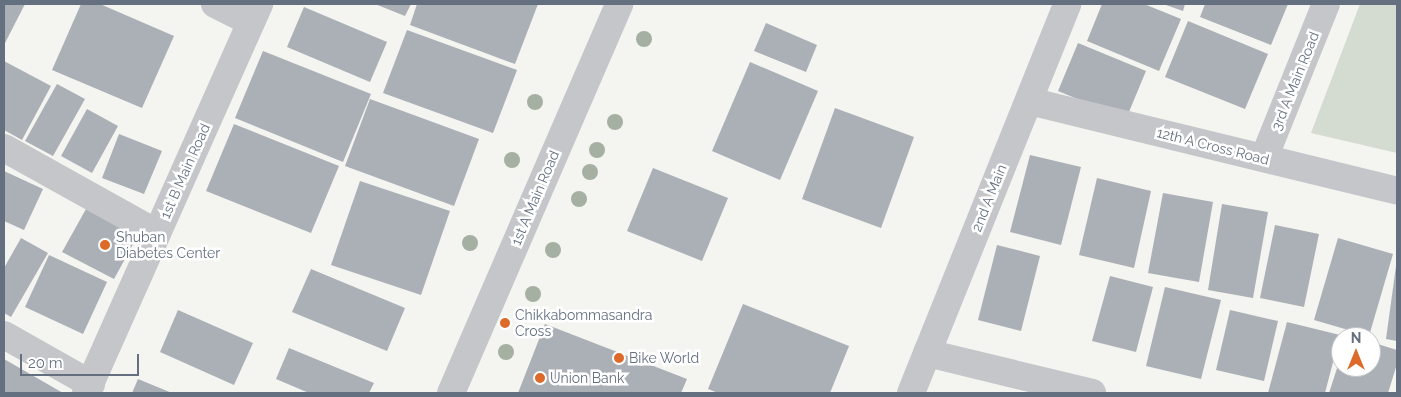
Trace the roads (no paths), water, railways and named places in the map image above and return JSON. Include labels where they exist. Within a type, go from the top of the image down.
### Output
[{"type":"street","points":[[215,4],[255,13]]},
{"type":"street","name":"1st A Main Road","points":[[451,393],[619,4]]},
{"type":"street","name":"2nd A Main","points":[[911,393],[1067,4]]},
{"type":"street","name":"3rd A Main Road","points":[[1264,158],[1326,4]]},
{"type":"street","name":"1st B Main Road","points":[[89,389],[255,13]]},
{"type":"street","name":"12th A Cross Road","points":[[1028,101],[1397,191]]},
{"type":"street","points":[[4,148],[157,233]]},
{"type":"street","points":[[4,335],[89,389]]},
{"type":"street","points":[[927,353],[1092,393]]},
{"type":"place","name":"Shuban Diabetes Center","points":[[105,245]]},
{"type":"place","name":"Chikkabommasandra Cross","points":[[505,323]]},
{"type":"place","name":"Bike World","points":[[619,358]]},
{"type":"place","name":"Union Bank","points":[[540,378]]}]
